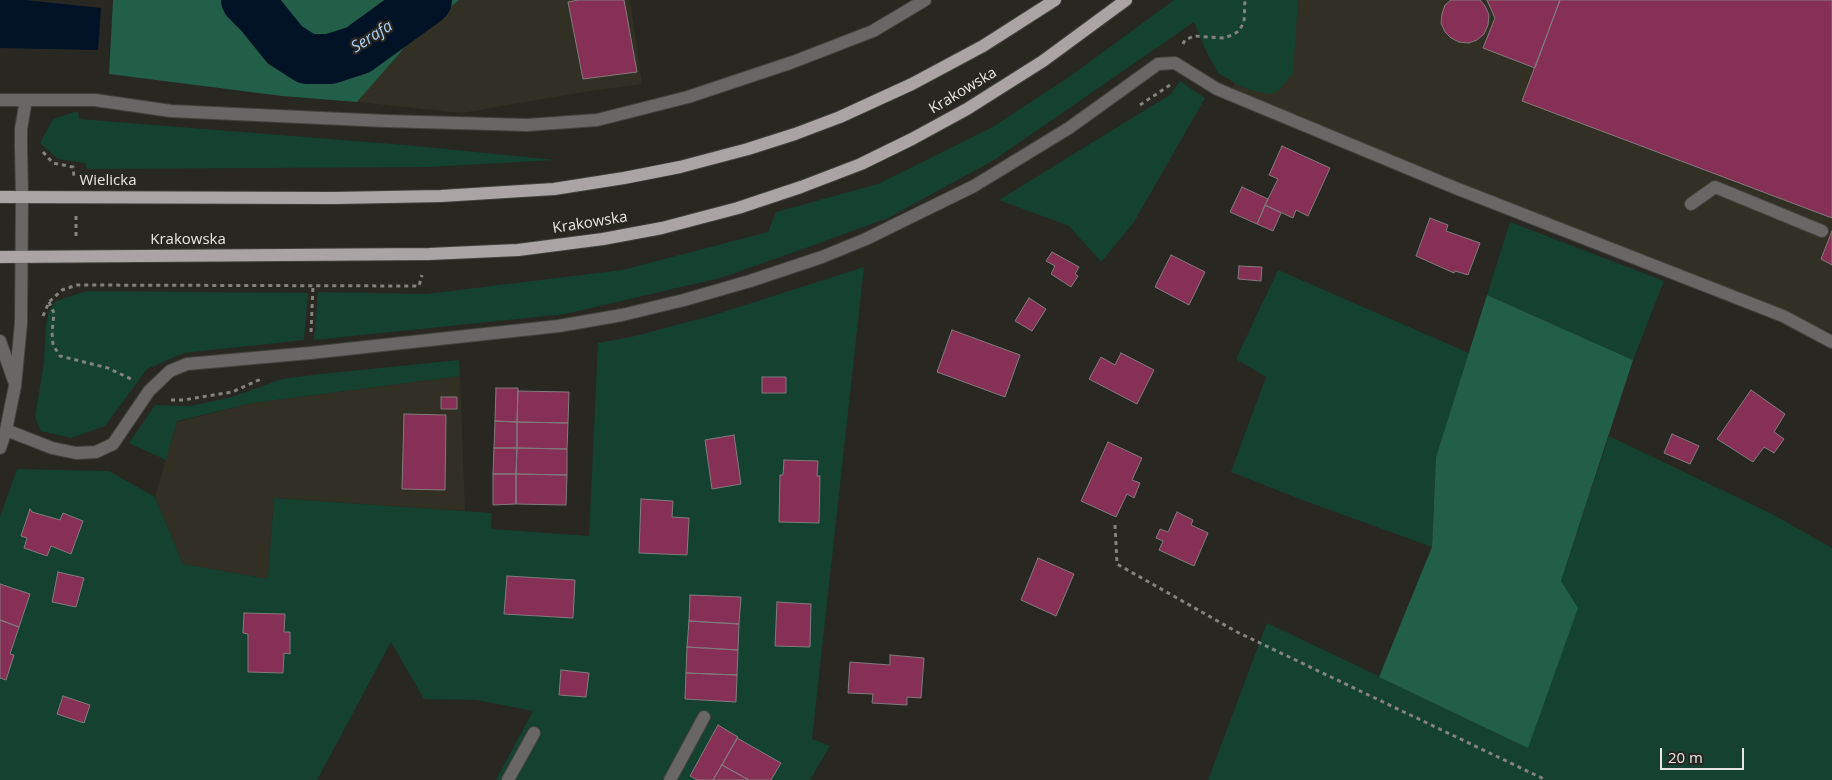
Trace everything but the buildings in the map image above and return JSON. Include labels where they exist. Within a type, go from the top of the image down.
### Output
[{"type":"main road","name":"Krakowska","points":[[216,197],[441,196],[544,190],[624,178],[680,167],[795,134],[840,117],[912,84],[983,46],[1055,0]]},
{"type":"main road","name":"Krakowska","points":[[0,257],[429,254],[518,250],[603,239],[662,228],[738,208],[801,187],[861,164],[912,140],[967,109],[1043,61],[1126,0]]},
{"type":"main road","name":"Wielicka","points":[[0,197],[216,197]]},
{"type":"street","points":[[0,100],[95,100],[172,111],[386,121],[527,125],[597,120],[688,97],[793,62],[874,31],[925,0]]},
{"type":"street","points":[[6,430],[52,448],[76,453],[96,452],[113,444],[149,391],[170,372],[187,364],[310,353],[559,326],[684,300],[822,258],[866,239],[974,186],[1069,128],[1158,64],[1175,63],[1217,89],[1235,97],[1454,187],[1783,316],[1832,342]]},
{"type":"street","points":[[0,448],[6,430],[15,386],[21,323],[21,129],[26,100]]},
{"type":"street","points":[[1691,204],[1715,187],[1822,231]]},
{"type":"street","points":[[0,341],[15,386]]},
{"type":"street","points":[[670,780],[704,717]]},
{"type":"street","points":[[508,780],[534,733]]},
{"type":"path","points":[[1181,46],[1185,40],[1194,36],[1224,38],[1239,31],[1244,22],[1245,0]]},
{"type":"path","points":[[38,148],[53,162],[74,167],[74,172]]},
{"type":"path","points":[[76,226],[76,240]]},
{"type":"path","points":[[42,325],[43,316],[49,302],[62,290],[77,285],[419,286],[429,254]]},
{"type":"path","points":[[77,278],[77,285]]},
{"type":"path","points":[[310,353],[313,286]]},
{"type":"path","points":[[49,302],[54,313],[53,345],[60,356],[108,368],[167,399],[183,400],[232,392],[264,378]]},
{"type":"path","points":[[1115,525],[1117,564],[1237,632],[1546,780]]},
{"type":"shaded area","points":[[457,0],[630,0],[642,84],[462,113],[357,102],[413,38]]},
{"type":"shaded area","points":[[1252,0],[1832,0],[1832,332],[1304,128],[1232,88],[1266,33]]},
{"type":"shaded area","points":[[460,376],[465,511],[274,498],[268,579],[183,564],[155,497],[177,422],[253,403]]},
{"type":"green space","points":[[113,0],[459,0],[413,38],[357,102],[282,96],[109,74]]},
{"type":"green space","points":[[1174,0],[1298,0],[1293,74],[1278,91],[1269,94],[1240,86],[1218,73],[1205,49],[1194,22],[994,160],[888,218],[803,249],[720,278],[565,314],[314,340],[318,292],[426,294],[622,270],[768,232],[776,212],[878,184],[991,128],[1069,77]]},
{"type":"green space","points":[[1180,81],[1205,98],[1134,222],[1101,262],[1069,226],[999,200],[1171,94]]},
{"type":"green space","points":[[78,111],[79,119],[405,145],[555,160],[427,167],[87,169],[85,163],[58,159],[40,143],[53,119]]},
{"type":"green space","points":[[1510,222],[1664,281],[1633,360],[1487,295]]},
{"type":"green space","points":[[864,267],[812,739],[830,746],[810,780],[496,780],[533,711],[477,700],[424,699],[391,642],[317,780],[0,780],[0,517],[17,469],[109,471],[155,497],[183,564],[268,579],[274,498],[492,513],[491,529],[589,536],[598,343],[635,336],[714,315]]},
{"type":"green space","points":[[1278,270],[1469,353],[1436,457],[1432,547],[1231,472],[1266,377],[1236,359]]},
{"type":"green space","points":[[87,291],[308,293],[304,340],[184,353],[147,369],[105,426],[71,438],[41,431],[35,417],[44,363],[46,325],[49,311],[56,301]]},
{"type":"green space","points":[[1487,295],[1633,360],[1561,581],[1578,608],[1528,748],[1379,677],[1432,547],[1436,457]]},
{"type":"green space","points":[[459,360],[460,376],[253,403],[177,421],[166,460],[129,443],[155,405],[190,406],[232,397],[282,379]]},
{"type":"green space","points":[[1609,436],[1772,514],[1832,548],[1832,780],[1208,780],[1267,623],[1528,747],[1561,581]]},
{"type":"water","points":[[0,0],[25,0],[101,8],[98,50],[0,48]]},
{"type":"waterway","name":"Serafa","points":[[246,0],[285,45],[307,59],[330,59],[358,50],[427,0]]}]
